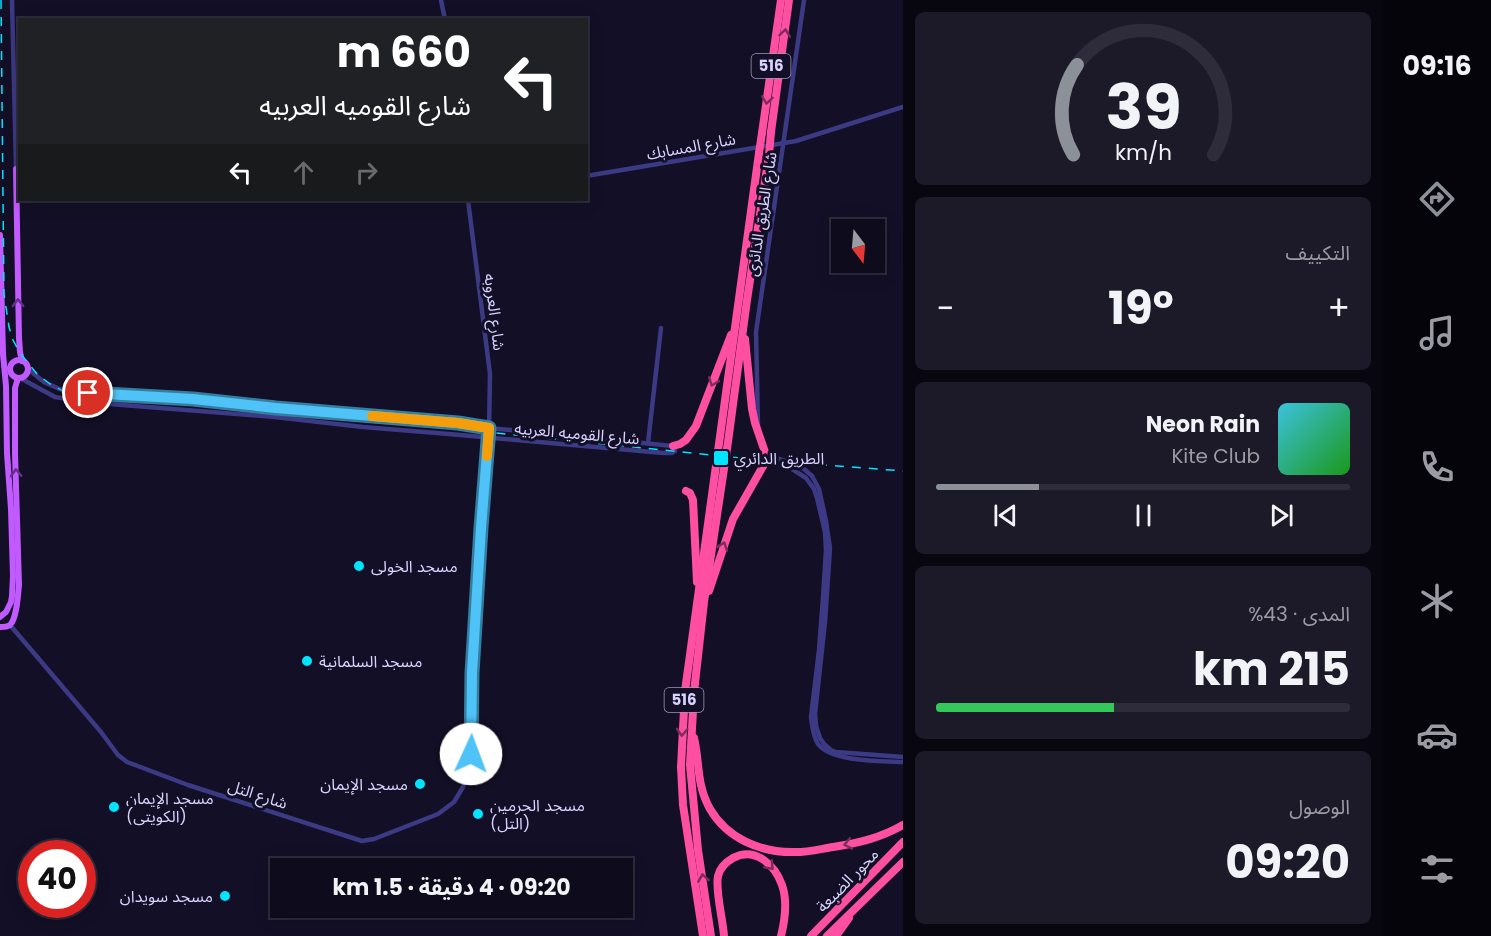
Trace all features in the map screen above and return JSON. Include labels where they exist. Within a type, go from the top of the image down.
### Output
[{"type":"highway","name":"516","points":[[703,936],[683,805],[681,767],[685,692],[701,603],[724,441],[759,153],[781,0]]},
{"type":"highway","name":"516","points":[[743,299],[769,154],[789,0]]},
{"type":"highway","points":[[701,603],[713,580],[733,519],[766,458],[759,432],[754,423],[748,362],[739,328]]},
{"type":"highway","points":[[672,450],[686,440],[696,426],[726,347],[739,328]]},
{"type":"highway","points":[[686,491],[690,493],[693,500],[701,603]]},
{"type":"highway","name":"516","points":[[701,603],[690,765],[693,810],[711,936]]},
{"type":"highway","points":[[692,730],[700,781],[708,805],[724,827],[748,843],[777,852],[794,853],[862,842],[882,836],[903,825]]},
{"type":"highway","name":"محور الضبعة","points":[[811,936],[903,842]]},
{"type":"highway","points":[[724,936],[717,880],[725,864],[743,854],[762,858],[768,863],[784,890],[785,917],[781,936]]},
{"type":"highway","name":"محور الضبعة","points":[[827,936],[903,862]]},
{"type":"highway","points":[[836,936],[845,925],[851,911]]},
{"type":"main road","points":[[16,169],[19,338],[22,361]]},
{"type":"main road","points":[[0,235],[3,354],[7,368],[12,376],[19,378],[25,376],[28,369],[26,363],[22,361],[14,362],[7,368],[7,453],[16,576],[12,599],[8,609],[0,616]]},
{"type":"main road","points":[[0,627],[10,625],[17,602],[15,388],[19,378]]},
{"type":"main road","points":[[7,453],[15,453]]},
{"type":"street","points":[[12,0],[16,169]]},
{"type":"street","points":[[441,0],[445,18]]},
{"type":"street","name":"شارع الطريق الدائرى","points":[[759,432],[756,332],[804,0]]},
{"type":"street","name":"شارع المسابك","points":[[588,176],[784,143],[820,134],[903,107]]},
{"type":"street","name":"شارع العروبه","points":[[449,807],[463,786],[471,754],[471,704],[483,505],[480,502],[486,430],[489,428],[489,364],[468,201]]},
{"type":"street","points":[[648,443],[661,328]]},
{"type":"street","name":"شارع القوميه العربيه","points":[[28,369],[50,386],[70,392],[193,399],[458,423],[648,443],[672,450]]},
{"type":"street","name":"شارع القوميه العربيه","points":[[19,378],[55,397],[84,402],[275,417],[363,427],[672,450]]},
{"type":"street","points":[[766,458],[789,467],[806,478],[818,498],[823,522],[826,544],[825,563],[819,650],[811,717],[815,738],[818,744],[839,756],[903,762]]},
{"type":"street","name":"شارع التل","points":[[10,625],[118,755],[127,762],[188,785],[362,841],[374,839],[434,816],[449,807]]},
{"type":"street","points":[[829,750],[903,757]]},
{"type":"railway","points":[[1,0],[4,294],[9,327],[20,353],[37,374],[67,393],[99,399],[242,408],[760,460],[903,471]]},
{"type":"slow traffic","points":[[372,416],[458,423],[489,428],[487,456]]},
{"type":"place","name":"الطريق الدائري","points":[[721,458]]},
{"type":"place","name":"مسجد الخولى","points":[[359,566]]},
{"type":"place","name":"مسجد السلمانية","points":[[307,661]]},
{"type":"place","name":"مسجد الإيمان","points":[[420,784]]},
{"type":"place","name":"مسجد الإيمان (الكويتى)","points":[[114,807]]},
{"type":"place","name":"مسجد الحرمين (التل)","points":[[478,814]]},
{"type":"place","name":"مسجد سويدان","points":[[225,896]]},
{"type":"route","points":[[88,393],[193,399],[458,423],[489,428],[472,673],[471,754]]}]
